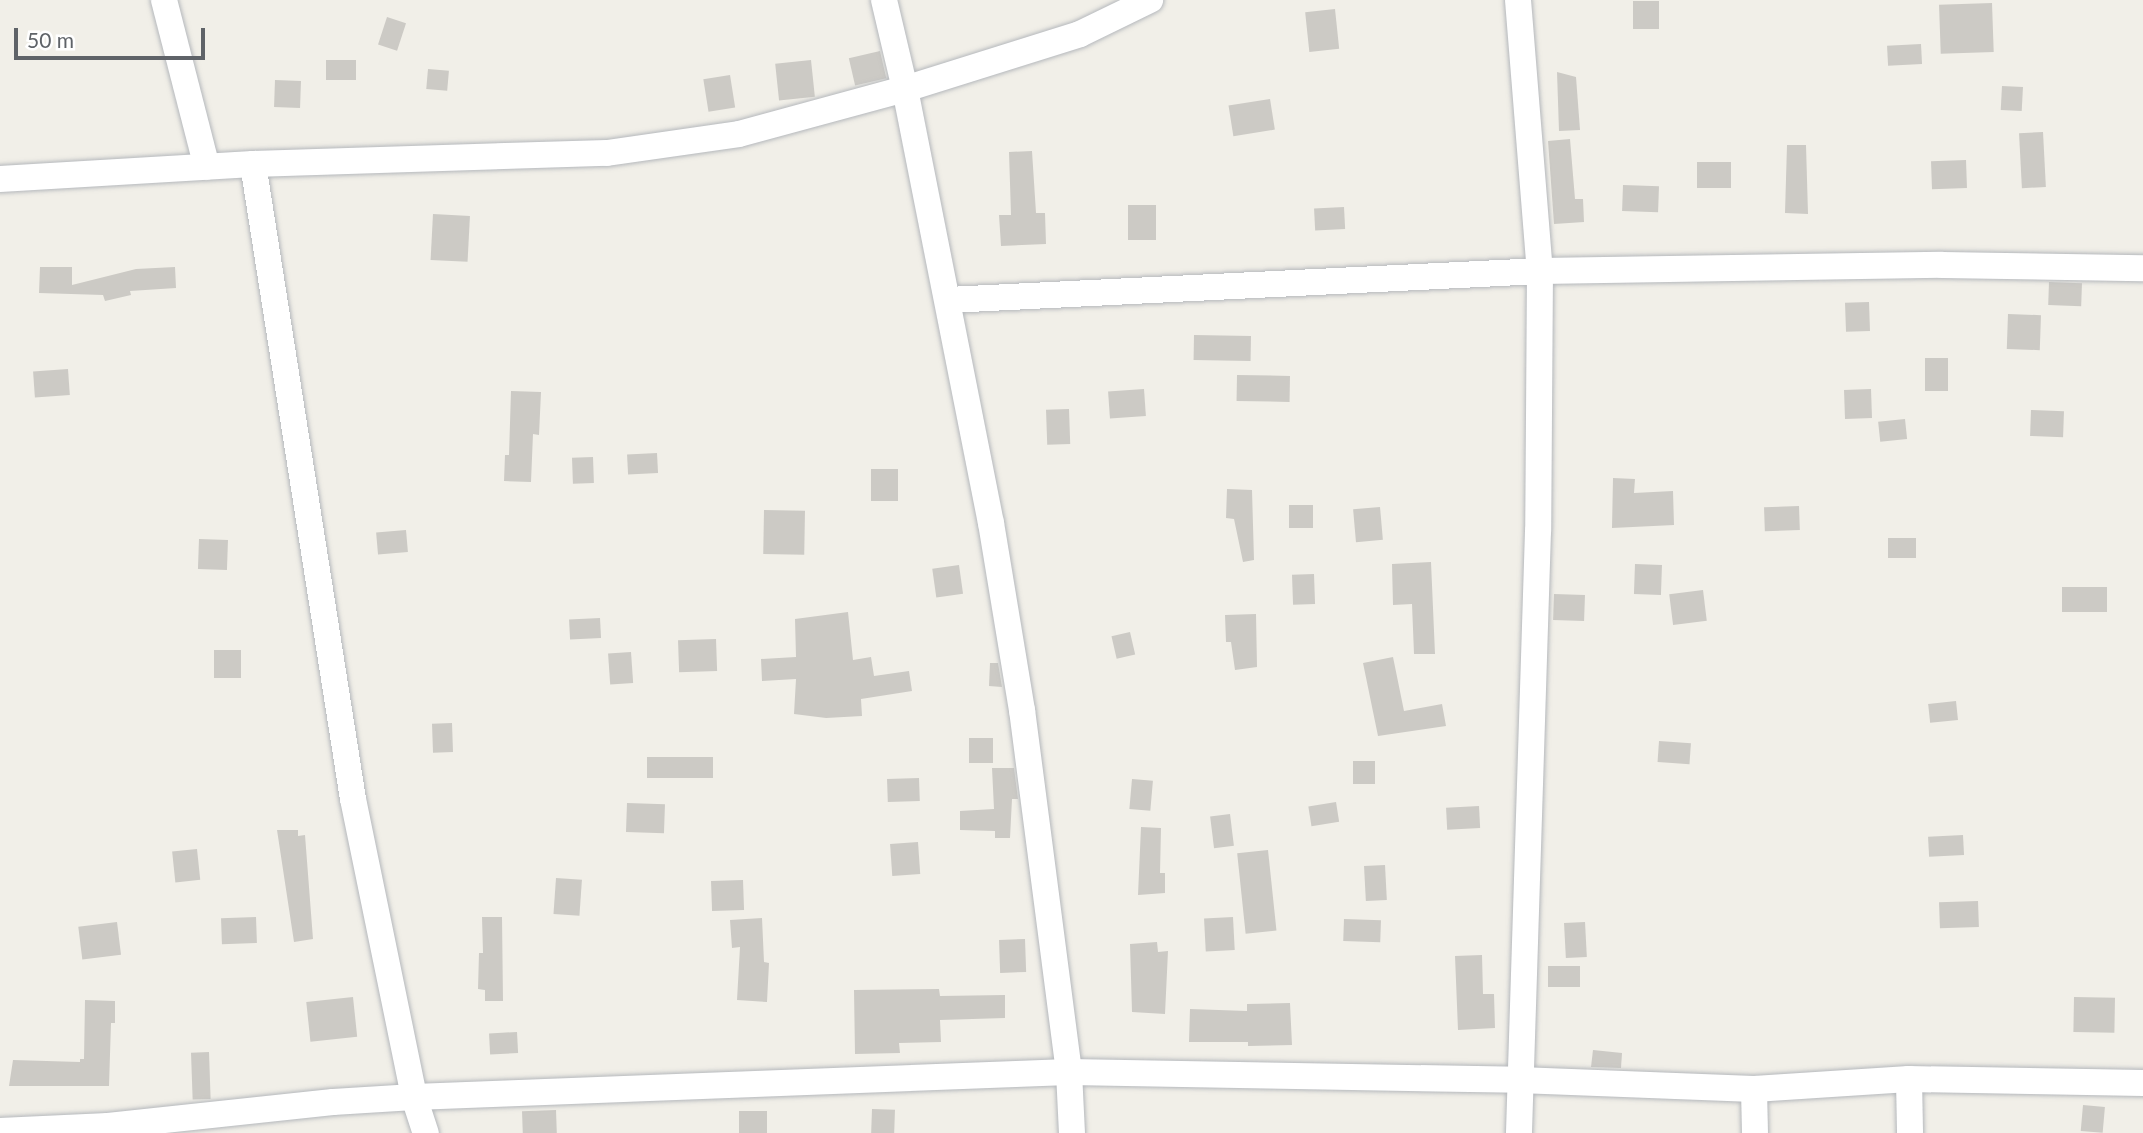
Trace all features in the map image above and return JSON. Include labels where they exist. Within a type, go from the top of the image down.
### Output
[{"type":"street","points":[[164,0],[207,167]]},
{"type":"street","points":[[884,0],[905,89],[991,523],[1022,710],[1069,1072],[1072,1133]]},
{"type":"street","points":[[0,179],[253,164],[607,153],[740,134],[905,89],[1080,34],[1150,0]]},
{"type":"street","points":[[1518,0],[1540,271],[1538,531],[1519,1133]]},
{"type":"street","points":[[253,164],[353,799],[414,1097],[425,1133]]},
{"type":"street","points":[[948,300],[1540,271],[1942,265],[2143,268]]},
{"type":"street","points":[[0,1131],[108,1126],[333,1102],[414,1097],[1069,1072],[1519,1080],[1754,1089],[1909,1079],[2143,1083]]},
{"type":"street","points":[[1909,1079],[1910,1133]]},
{"type":"street","points":[[1754,1089],[1755,1133]]},
{"type":"building","points":[[1633,1],[1659,1],[1659,29],[1633,29]]},
{"type":"building","points":[[1992,3],[1994,52],[1941,54],[1939,5]]},
{"type":"building","points":[[1335,9],[1339,49],[1309,52],[1305,12]]},
{"type":"building","points":[[387,17],[406,23],[397,51],[378,45]]},
{"type":"building","points":[[1921,44],[1922,64],[1888,66],[1887,46]]},
{"type":"building","points":[[880,51],[886,78],[855,85],[849,58]]},
{"type":"building","points":[[326,60],[356,60],[356,80],[326,80]]},
{"type":"building","points":[[811,60],[815,97],[779,101],[775,64]]},
{"type":"building","points":[[428,69],[449,71],[447,91],[426,89]]},
{"type":"building","points":[[1557,72],[1576,77],[1580,130],[1559,131]]},
{"type":"building","points":[[730,75],[735,108],[708,112],[703,79]]},
{"type":"building","points":[[275,80],[301,81],[300,108],[274,107]]},
{"type":"building","points":[[2002,86],[2023,87],[2022,111],[2001,110]]},
{"type":"building","points":[[1270,99],[1275,130],[1233,136],[1229,106]]},
{"type":"building","points":[[2043,132],[2046,187],[2022,188],[2019,133]]},
{"type":"building","points":[[1570,139],[1575,199],[1583,199],[1584,222],[1554,224],[1548,141]]},
{"type":"building","points":[[1787,145],[1806,145],[1808,214],[1785,213]]},
{"type":"building","points":[[1032,151],[1036,213],[1045,213],[1046,244],[1001,246],[999,215],[1011,215],[1009,152]]},
{"type":"building","points":[[1966,160],[1967,188],[1932,189],[1931,161]]},
{"type":"building","points":[[1697,162],[1731,162],[1731,188],[1697,188]]},
{"type":"building","points":[[1623,185],[1659,186],[1658,212],[1622,211]]},
{"type":"building","points":[[1128,205],[1156,205],[1156,240],[1128,240]]},
{"type":"building","points":[[1344,207],[1345,229],[1315,231],[1314,209]]},
{"type":"building","points":[[433,214],[470,216],[468,262],[431,260]]},
{"type":"building","points":[[40,267],[72,267],[72,285],[136,269],[175,267],[176,288],[130,291],[131,295],[105,301],[103,295],[39,293]]},
{"type":"building","points":[[2049,282],[2082,283],[2081,306],[2048,305]]},
{"type":"building","points":[[1869,302],[1870,331],[1846,332],[1845,303]]},
{"type":"building","points":[[2008,314],[2041,315],[2040,350],[2007,349]]},
{"type":"building","points":[[1194,335],[1251,336],[1251,361],[1194,360]]},
{"type":"building","points":[[1925,358],[1948,358],[1948,391],[1925,391]]},
{"type":"building","points":[[68,369],[70,395],[35,397],[33,371]]},
{"type":"building","points":[[1237,375],[1290,376],[1290,402],[1237,401]]},
{"type":"building","points":[[1144,389],[1146,416],[1110,418],[1108,392]]},
{"type":"building","points":[[1871,389],[1872,418],[1845,419],[1844,390]]},
{"type":"building","points":[[511,391],[541,392],[539,435],[533,434],[531,482],[504,481],[505,455],[509,455]]},
{"type":"building","points":[[1069,409],[1070,444],[1047,445],[1046,410]]},
{"type":"building","points":[[2031,410],[2064,411],[2063,437],[2030,436]]},
{"type":"building","points":[[1905,419],[1907,439],[1880,442],[1878,422]]},
{"type":"building","points":[[657,453],[658,473],[628,475],[627,455]]},
{"type":"building","points":[[593,457],[594,483],[573,484],[572,458]]},
{"type":"building","points":[[871,469],[898,469],[898,501],[871,501]]},
{"type":"building","points":[[1613,478],[1635,479],[1634,493],[1673,491],[1674,525],[1612,528]]},
{"type":"building","points":[[1227,489],[1252,490],[1254,560],[1243,562],[1234,519],[1226,518]]},
{"type":"building","points":[[1289,505],[1313,505],[1313,528],[1289,528]]},
{"type":"building","points":[[1799,506],[1800,530],[1765,531],[1764,507]]},
{"type":"building","points":[[1380,507],[1383,540],[1356,542],[1353,509]]},
{"type":"building","points":[[764,510],[805,511],[804,555],[763,554]]},
{"type":"building","points":[[406,530],[408,552],[378,555],[376,533]]},
{"type":"building","points":[[1888,538],[1916,538],[1916,558],[1888,558]]},
{"type":"building","points":[[199,539],[228,540],[227,570],[198,569]]},
{"type":"building","points":[[1431,562],[1435,654],[1414,654],[1412,604],[1393,605],[1392,564]]},
{"type":"building","points":[[1635,564],[1662,565],[1661,595],[1634,594]]},
{"type":"building","points":[[959,565],[963,594],[936,597],[932,569]]},
{"type":"building","points":[[1314,574],[1315,604],[1293,605],[1292,575]]},
{"type":"building","points":[[2062,587],[2107,587],[2107,612],[2062,612]]},
{"type":"building","points":[[1703,590],[1707,621],[1673,625],[1669,594]]},
{"type":"building","points":[[1554,594],[1585,595],[1584,621],[1553,620]]},
{"type":"building","points":[[848,612],[853,660],[871,657],[874,676],[909,671],[912,691],[861,699],[862,716],[826,718],[794,714],[796,679],[762,681],[761,659],[796,657],[795,619]]},
{"type":"building","points":[[1256,614],[1257,667],[1235,670],[1231,642],[1226,642],[1225,615]]},
{"type":"building","points":[[600,618],[601,638],[570,640],[569,620]]},
{"type":"building","points":[[1130,632],[1135,654],[1117,659],[1111,636]]},
{"type":"building","points":[[716,639],[717,671],[679,672],[678,640]]},
{"type":"building","points":[[214,650],[241,650],[241,678],[214,678]]},
{"type":"building","points":[[631,652],[633,683],[610,685],[608,654]]},
{"type":"building","points":[[1393,657],[1404,711],[1442,704],[1446,726],[1378,736],[1363,663]]},
{"type":"building","points":[[990,663],[998,663],[1002,687],[989,686]]},
{"type":"building","points":[[1956,701],[1958,720],[1930,723],[1928,704]]},
{"type":"building","points":[[452,723],[453,752],[433,753],[432,724]]},
{"type":"building","points":[[969,738],[993,738],[993,763],[969,763]]},
{"type":"building","points":[[1659,741],[1691,743],[1689,764],[1658,762]]},
{"type":"building","points":[[647,757],[713,757],[713,778],[647,778]]},
{"type":"building","points":[[1353,761],[1375,761],[1375,784],[1353,784]]},
{"type":"building","points":[[992,768],[1014,768],[1018,799],[1012,799],[1010,838],[995,838],[995,831],[960,830],[960,811],[994,809]]},
{"type":"building","points":[[919,778],[920,801],[888,802],[887,779]]},
{"type":"building","points":[[1132,779],[1153,781],[1150,811],[1129,809]]},
{"type":"building","points":[[1336,802],[1339,822],[1311,826],[1308,806]]},
{"type":"building","points":[[627,803],[665,804],[664,833],[626,832]]},
{"type":"building","points":[[1479,806],[1480,828],[1447,830],[1446,808]]},
{"type":"building","points":[[1230,814],[1234,846],[1214,848],[1210,816]]},
{"type":"building","points":[[1141,827],[1161,828],[1160,873],[1165,873],[1165,893],[1138,895]]},
{"type":"building","points":[[277,830],[298,830],[298,836],[305,835],[313,939],[294,942]]},
{"type":"building","points":[[1963,835],[1964,855],[1929,857],[1928,837]]},
{"type":"building","points":[[918,842],[920,874],[892,876],[890,844]]},
{"type":"building","points":[[197,849],[200,880],[175,882],[172,852]]},
{"type":"building","points":[[1268,850],[1276,931],[1246,934],[1237,853]]},
{"type":"building","points":[[1385,865],[1387,900],[1366,901],[1364,866]]},
{"type":"building","points":[[556,878],[582,880],[579,916],[553,914]]},
{"type":"building","points":[[743,880],[744,910],[712,911],[711,881]]},
{"type":"building","points":[[1978,901],[1979,927],[1940,928],[1939,902]]},
{"type":"building","points":[[256,917],[257,943],[222,944],[221,918]]},
{"type":"building","points":[[482,917],[502,917],[503,1001],[485,1001],[485,990],[478,989],[479,953],[483,953]]},
{"type":"building","points":[[1233,917],[1235,950],[1206,951],[1204,919]]},
{"type":"building","points":[[762,918],[764,962],[769,963],[767,1002],[737,1000],[740,947],[732,948],[730,920]]},
{"type":"building","points":[[1344,919],[1381,920],[1380,942],[1343,941]]},
{"type":"building","points":[[117,922],[121,955],[82,960],[78,927]]},
{"type":"building","points":[[1585,922],[1587,957],[1566,958],[1564,923]]},
{"type":"building","points":[[1025,939],[1026,972],[1000,973],[999,940]]},
{"type":"building","points":[[1157,942],[1158,952],[1168,951],[1165,1014],[1132,1012],[1130,944]]},
{"type":"building","points":[[1482,955],[1483,994],[1494,994],[1495,1028],[1458,1030],[1455,956]]},
{"type":"building","points":[[1548,966],[1580,966],[1580,987],[1548,987]]},
{"type":"building","points":[[939,989],[940,996],[1005,995],[1005,1018],[940,1020],[941,1042],[899,1043],[900,1053],[855,1054],[854,990]]},
{"type":"building","points":[[353,997],[357,1037],[310,1042],[306,1002]]},
{"type":"building","points":[[2074,997],[2115,998],[2114,1033],[2073,1032]]},
{"type":"building","points":[[85,1000],[115,1001],[115,1023],[111,1023],[109,1086],[9,1086],[13,1060],[80,1062],[80,1059],[84,1059]]},
{"type":"building","points":[[1290,1003],[1292,1045],[1248,1046],[1248,1042],[1189,1042],[1190,1009],[1247,1011],[1247,1004]]},
{"type":"building","points":[[517,1032],[518,1053],[490,1054],[489,1033]]},
{"type":"building","points":[[1593,1050],[1622,1053],[1621,1068],[1591,1067]]},
{"type":"building","points":[[209,1052],[211,1099],[193,1100],[191,1053]]},
{"type":"building","points":[[2083,1105],[2105,1107],[2103,1133],[2081,1131]]},
{"type":"building","points":[[872,1109],[895,1110],[894,1133],[871,1133]]},
{"type":"building","points":[[556,1110],[557,1133],[523,1133],[522,1111]]},
{"type":"building","points":[[739,1111],[767,1111],[767,1133],[739,1133]]}]
